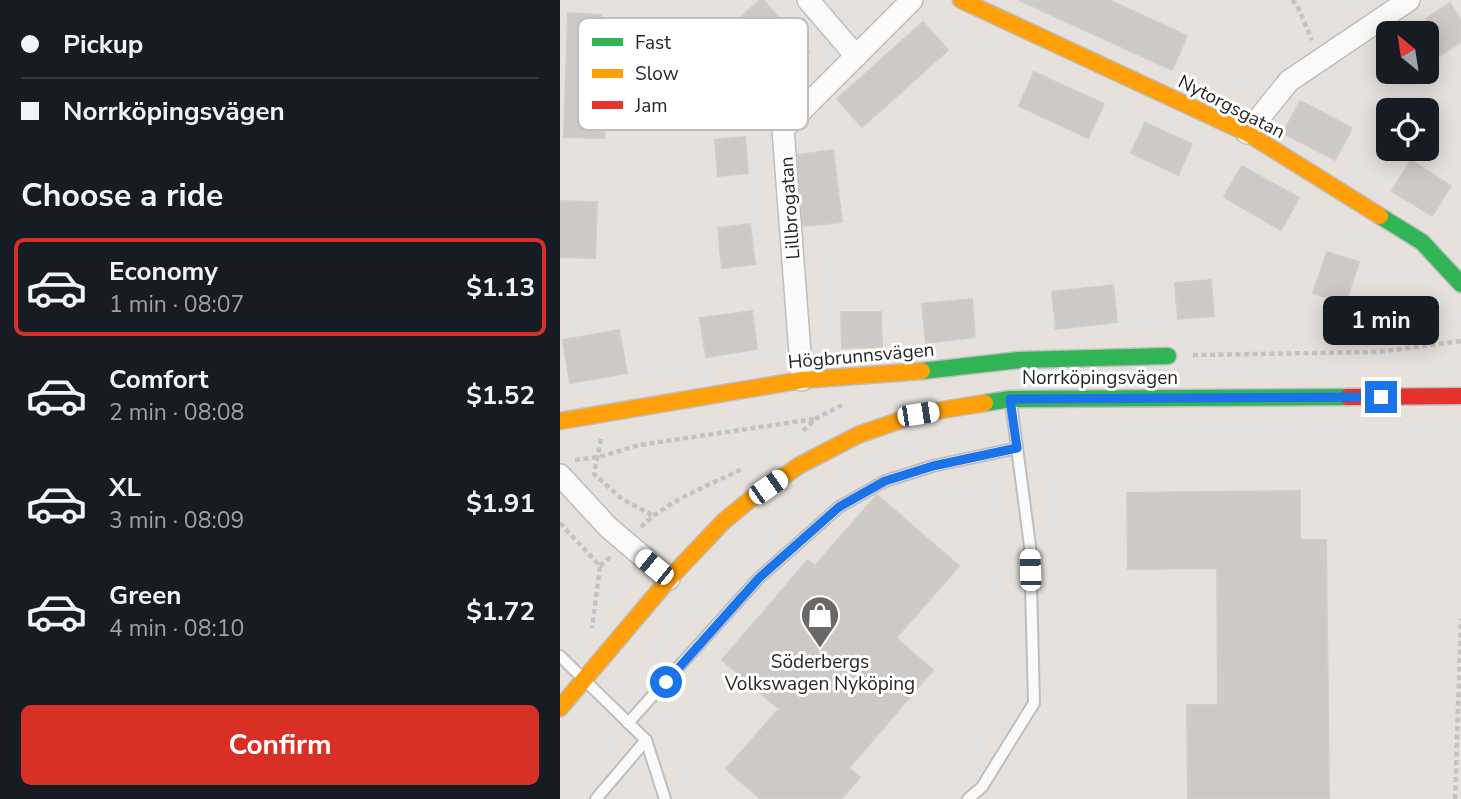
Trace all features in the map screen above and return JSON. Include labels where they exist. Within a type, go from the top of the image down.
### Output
[{"type":"street","points":[[807,0],[856,56]]},
{"type":"street","name":"Lillbrogatan","points":[[808,104],[912,0]]},
{"type":"street","name":"Nytorgsgatan","points":[[961,0],[1247,133],[1422,242],[1461,284]]},
{"type":"street","points":[[1247,133],[1289,81],[1409,0]]},
{"type":"street","name":"Lillbrogatan","points":[[783,130],[802,380]]},
{"type":"street","name":"Högbrunnsvägen","points":[[560,421],[802,380],[905,373],[1020,360],[1168,356]]},
{"type":"street","name":"Norrköpingsvägen","points":[[560,708],[669,579],[724,521],[752,498],[800,465],[858,435],[918,414],[1010,399],[1461,396]]},
{"type":"street","points":[[566,468],[586,506],[669,579]]},
{"type":"lane","points":[[968,799],[982,787],[1034,703],[1030,546],[1010,399]]},
{"type":"lane","points":[[628,723],[759,578],[839,507],[885,481],[933,466],[1017,448]]},
{"type":"lane","points":[[560,656],[646,740],[665,799]]},
{"type":"lane","points":[[596,799],[646,740]]},
{"type":"path","points":[[1292,0],[1308,29],[1319,61]]},
{"type":"path","points":[[1168,356],[1377,352],[1461,341]]},
{"type":"path","points":[[566,468],[639,445],[815,419],[849,402]]},
{"type":"path","points":[[597,414],[602,441],[594,474],[622,499],[652,515]]},
{"type":"path","points":[[802,433],[815,419]]},
{"type":"path","points":[[591,636],[600,566],[652,515],[753,463]]},
{"type":"path","points":[[560,523],[600,566]]},
{"type":"path","points":[[1455,799],[1461,619]]},
{"type":"building","points":[[763,0],[779,18],[740,18]]},
{"type":"building","points":[[1019,0],[1109,0],[1187,36],[1172,70]]},
{"type":"building","points":[[1450,3],[1461,21],[1461,42],[1439,56],[1439,21],[1426,19]]},
{"type":"building","points":[[568,13],[601,15],[601,18],[578,18],[578,130],[604,130],[604,138],[564,137]]},
{"type":"building","points":[[923,22],[948,50],[862,127],[837,99]]},
{"type":"building","points":[[1034,72],[1104,104],[1088,138],[1019,106]]},
{"type":"building","points":[[1300,101],[1352,128],[1335,160],[1283,133]]},
{"type":"building","points":[[1145,123],[1192,144],[1178,175],[1131,153]]},
{"type":"building","points":[[745,137],[748,173],[718,176],[715,140]]},
{"type":"building","points":[[833,150],[842,222],[803,226],[798,155]]},
{"type":"building","points":[[1410,161],[1451,186],[1432,216],[1392,191]]},
{"type":"building","points":[[1242,166],[1299,198],[1281,230],[1224,197]]},
{"type":"building","points":[[560,201],[597,202],[595,258],[560,257]]},
{"type":"building","points":[[750,224],[755,264],[722,268],[718,228]]},
{"type":"building","points":[[1327,252],[1359,262],[1345,304],[1313,293]]},
{"type":"building","points":[[1211,280],[1214,316],[1178,319],[1175,283]]},
{"type":"building","points":[[1113,285],[1117,322],[1056,329],[1052,292]]},
{"type":"building","points":[[972,299],[975,337],[926,343],[922,304]]},
{"type":"building","points":[[752,311],[757,349],[706,357],[700,318]]},
{"type":"building","points":[[841,312],[881,312],[882,347],[842,348]]},
{"type":"building","points":[[619,330],[627,373],[570,383],[563,340]]},
{"type":"building","points":[[1300,491],[1300,540],[1326,540],[1329,799],[1188,799],[1187,705],[1218,705],[1217,568],[1128,569],[1127,493]]},
{"type":"building","name":"Söderbergs Volkswagen Nyköping","points":[[877,495],[959,566],[896,638],[933,670],[849,768],[860,777],[841,799],[761,799],[726,769],[779,709],[722,660],[808,560],[815,566]]},
{"type":"traffic: fast","points":[[1380,216],[1422,242],[1461,284]]},
{"type":"traffic: fast","points":[[922,371],[1019,360],[1168,356]]},
{"type":"traffic: fast","points":[[985,403],[1010,399],[1348,397]]},
{"type":"traffic: slow","points":[[961,0],[1247,133],[1380,216]]},
{"type":"traffic: slow","points":[[560,421],[802,380],[922,371]]},
{"type":"traffic: slow","points":[[560,708],[669,579],[724,521],[752,498],[800,465],[858,435],[918,414],[985,403]]},
{"type":"traffic: jam","points":[[1348,397],[1461,396]]},
{"type":"place","name":"Söderbergs Volkswagen Nyköping","points":[[820,649]]},
{"type":"route","points":[[666,682],[759,578],[839,507],[885,481],[933,466],[1017,448],[1010,399],[1381,397]]}]
